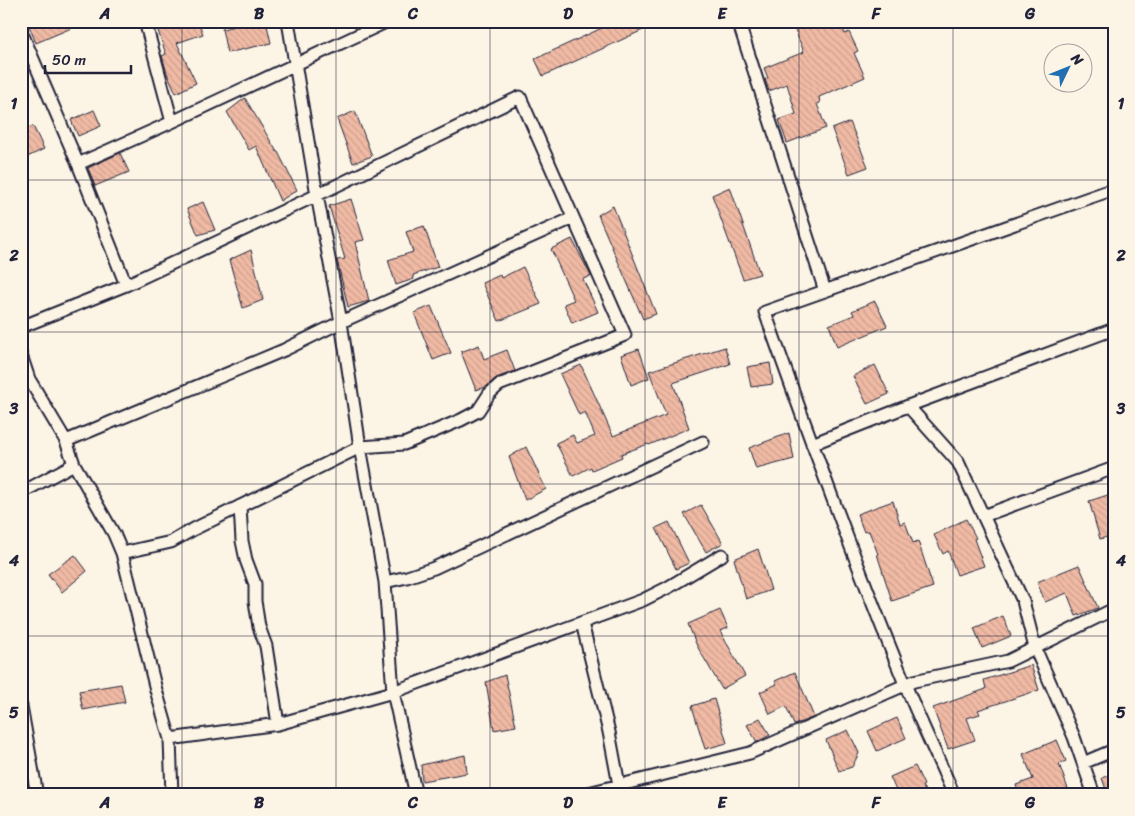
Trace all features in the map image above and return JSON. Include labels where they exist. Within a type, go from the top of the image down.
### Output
[{"type":"street","points":[[145,21],[172,122]]},
{"type":"street","points":[[288,21],[317,195],[341,322],[360,447],[385,582],[393,692],[416,795]]},
{"type":"street","points":[[78,164],[388,21]]},
{"type":"street","points":[[738,21],[825,291]]},
{"type":"street","points":[[21,31],[78,164],[126,285]]},
{"type":"street","points":[[21,327],[126,285],[520,97],[626,335],[499,386],[489,394],[478,411],[461,420],[404,444],[360,447],[171,542],[122,553]]},
{"type":"street","points":[[954,795],[905,685],[812,444],[765,312],[1114,189]]},
{"type":"street","points":[[66,441],[284,350],[341,322],[573,218]]},
{"type":"street","points":[[812,444],[1114,329]]},
{"type":"street","points":[[21,355],[25,381],[66,441],[74,464],[114,534],[122,553],[170,739],[172,795]]},
{"type":"street","points":[[908,406],[958,462],[1023,602],[1035,648],[1074,736],[1094,795]]},
{"type":"street","points":[[385,582],[408,577],[434,568],[703,442]]},
{"type":"street","points":[[21,493],[74,464]]},
{"type":"street","points":[[983,516],[1114,468]]},
{"type":"street","points":[[240,506],[242,541],[246,560],[255,584],[259,627],[266,646],[278,724]]},
{"type":"street","points":[[170,739],[278,724],[393,692],[642,600],[668,588],[722,554]]},
{"type":"street","points":[[580,795],[750,753],[914,681],[1008,661],[1114,609]]},
{"type":"street","points":[[582,623],[609,732],[619,785]]},
{"type":"street","points":[[21,706],[37,795]]},
{"type":"street","points":[[1083,763],[1114,750]]},
{"type":"building","points":[[27,21],[88,21],[36,43]]},
{"type":"building","points":[[175,21],[198,21],[203,34],[177,43],[196,83],[176,93],[162,56],[166,54],[157,28]]},
{"type":"building","points":[[256,21],[266,21],[271,43],[227,53],[222,29]]},
{"type":"building","points":[[617,21],[639,21],[643,30],[543,76],[535,59]]},
{"type":"building","points":[[802,21],[840,21],[845,34],[849,32],[858,51],[854,53],[865,77],[819,97],[820,103],[817,104],[826,128],[787,143],[779,120],[796,114],[787,84],[769,91],[765,79],[768,78],[764,68],[804,52],[793,25]]},
{"type":"building","points":[[245,98],[278,152],[297,190],[280,201],[256,146],[249,150],[227,112]]},
{"type":"building","points":[[94,110],[101,126],[78,136],[71,120]]},
{"type":"building","points":[[355,111],[372,156],[353,163],[337,119]]},
{"type":"building","points":[[850,122],[868,167],[849,174],[832,129]]},
{"type":"building","points":[[33,126],[44,149],[21,160],[21,131]]},
{"type":"building","points":[[120,153],[129,172],[95,186],[88,168]]},
{"type":"building","points":[[730,187],[760,274],[743,279],[712,195]]},
{"type":"building","points":[[351,199],[364,240],[355,242],[369,301],[348,307],[337,260],[345,259],[329,206]]},
{"type":"building","points":[[203,202],[215,230],[198,235],[187,209]]},
{"type":"building","points":[[613,206],[656,314],[643,319],[598,215]]},
{"type":"building","points":[[424,226],[438,267],[413,275],[414,279],[396,285],[388,260],[413,252],[406,232]]},
{"type":"building","points":[[572,239],[591,276],[583,279],[598,312],[572,323],[564,304],[574,300],[551,249]]},
{"type":"building","points":[[251,250],[263,300],[243,308],[229,260]]},
{"type":"building","points":[[523,267],[541,304],[499,321],[482,283],[500,275],[501,278]]},
{"type":"building","points":[[875,301],[887,326],[837,347],[829,325],[854,315],[852,311]]},
{"type":"building","points":[[431,306],[451,353],[433,360],[414,313]]},
{"type":"building","points":[[479,345],[484,359],[507,350],[515,371],[496,378],[486,387],[476,390],[461,352]]},
{"type":"building","points":[[725,347],[730,364],[673,383],[689,428],[649,445],[621,454],[622,457],[592,470],[591,467],[573,476],[556,443],[573,435],[577,443],[595,436],[585,412],[579,415],[560,374],[581,365],[613,436],[666,415],[649,371]]},
{"type":"building","points":[[639,349],[649,378],[631,385],[621,355]]},
{"type":"building","points":[[770,363],[773,384],[751,387],[747,367]]},
{"type":"building","points":[[875,365],[889,394],[867,404],[853,376]]},
{"type":"building","points":[[789,433],[794,459],[756,469],[749,448]]},
{"type":"building","points":[[526,447],[546,489],[525,500],[509,457]]},
{"type":"building","points":[[1114,493],[1114,535],[1100,539],[1089,501]]},
{"type":"building","points":[[893,501],[900,524],[905,522],[913,543],[918,541],[933,587],[892,601],[869,531],[864,532],[857,514]]},
{"type":"building","points":[[701,505],[723,543],[706,552],[684,514]]},
{"type":"building","points":[[966,519],[976,538],[974,539],[984,566],[957,575],[948,551],[943,554],[934,535]]},
{"type":"building","points":[[669,522],[689,563],[676,569],[656,528]]},
{"type":"building","points":[[758,549],[771,590],[746,599],[734,559]]},
{"type":"building","points":[[75,555],[87,571],[62,592],[48,574]]},
{"type":"building","points":[[1079,565],[1098,608],[1076,616],[1067,593],[1045,602],[1037,582]]},
{"type":"building","points":[[720,610],[728,628],[720,631],[745,676],[722,689],[697,646],[688,624]]},
{"type":"building","points":[[1003,616],[1011,636],[982,648],[974,628]]},
{"type":"building","points":[[1031,665],[1039,690],[978,710],[980,714],[967,718],[975,740],[948,749],[933,708],[986,689],[984,680]]},
{"type":"building","points":[[795,672],[814,717],[794,725],[786,706],[770,714],[760,692],[777,684],[775,681]]},
{"type":"building","points":[[505,675],[516,726],[494,730],[486,682]]},
{"type":"building","points":[[121,684],[125,702],[83,710],[79,691]]},
{"type":"building","points":[[714,699],[727,743],[705,749],[692,706]]},
{"type":"building","points":[[760,718],[770,735],[757,742],[747,725]]},
{"type":"building","points":[[897,718],[906,738],[877,751],[868,731]]},
{"type":"building","points":[[848,730],[859,753],[852,767],[839,771],[826,740]]},
{"type":"building","points":[[1057,740],[1066,761],[1059,764],[1068,789],[1052,795],[1019,795],[1016,785],[1033,779],[1023,754]]},
{"type":"building","points":[[465,755],[467,773],[422,781],[421,765]]},
{"type":"building","points":[[915,766],[924,785],[922,786],[928,795],[898,795],[890,777]]},
{"type":"building","points":[[1114,773],[1114,795],[1108,795],[1102,778]]}]
